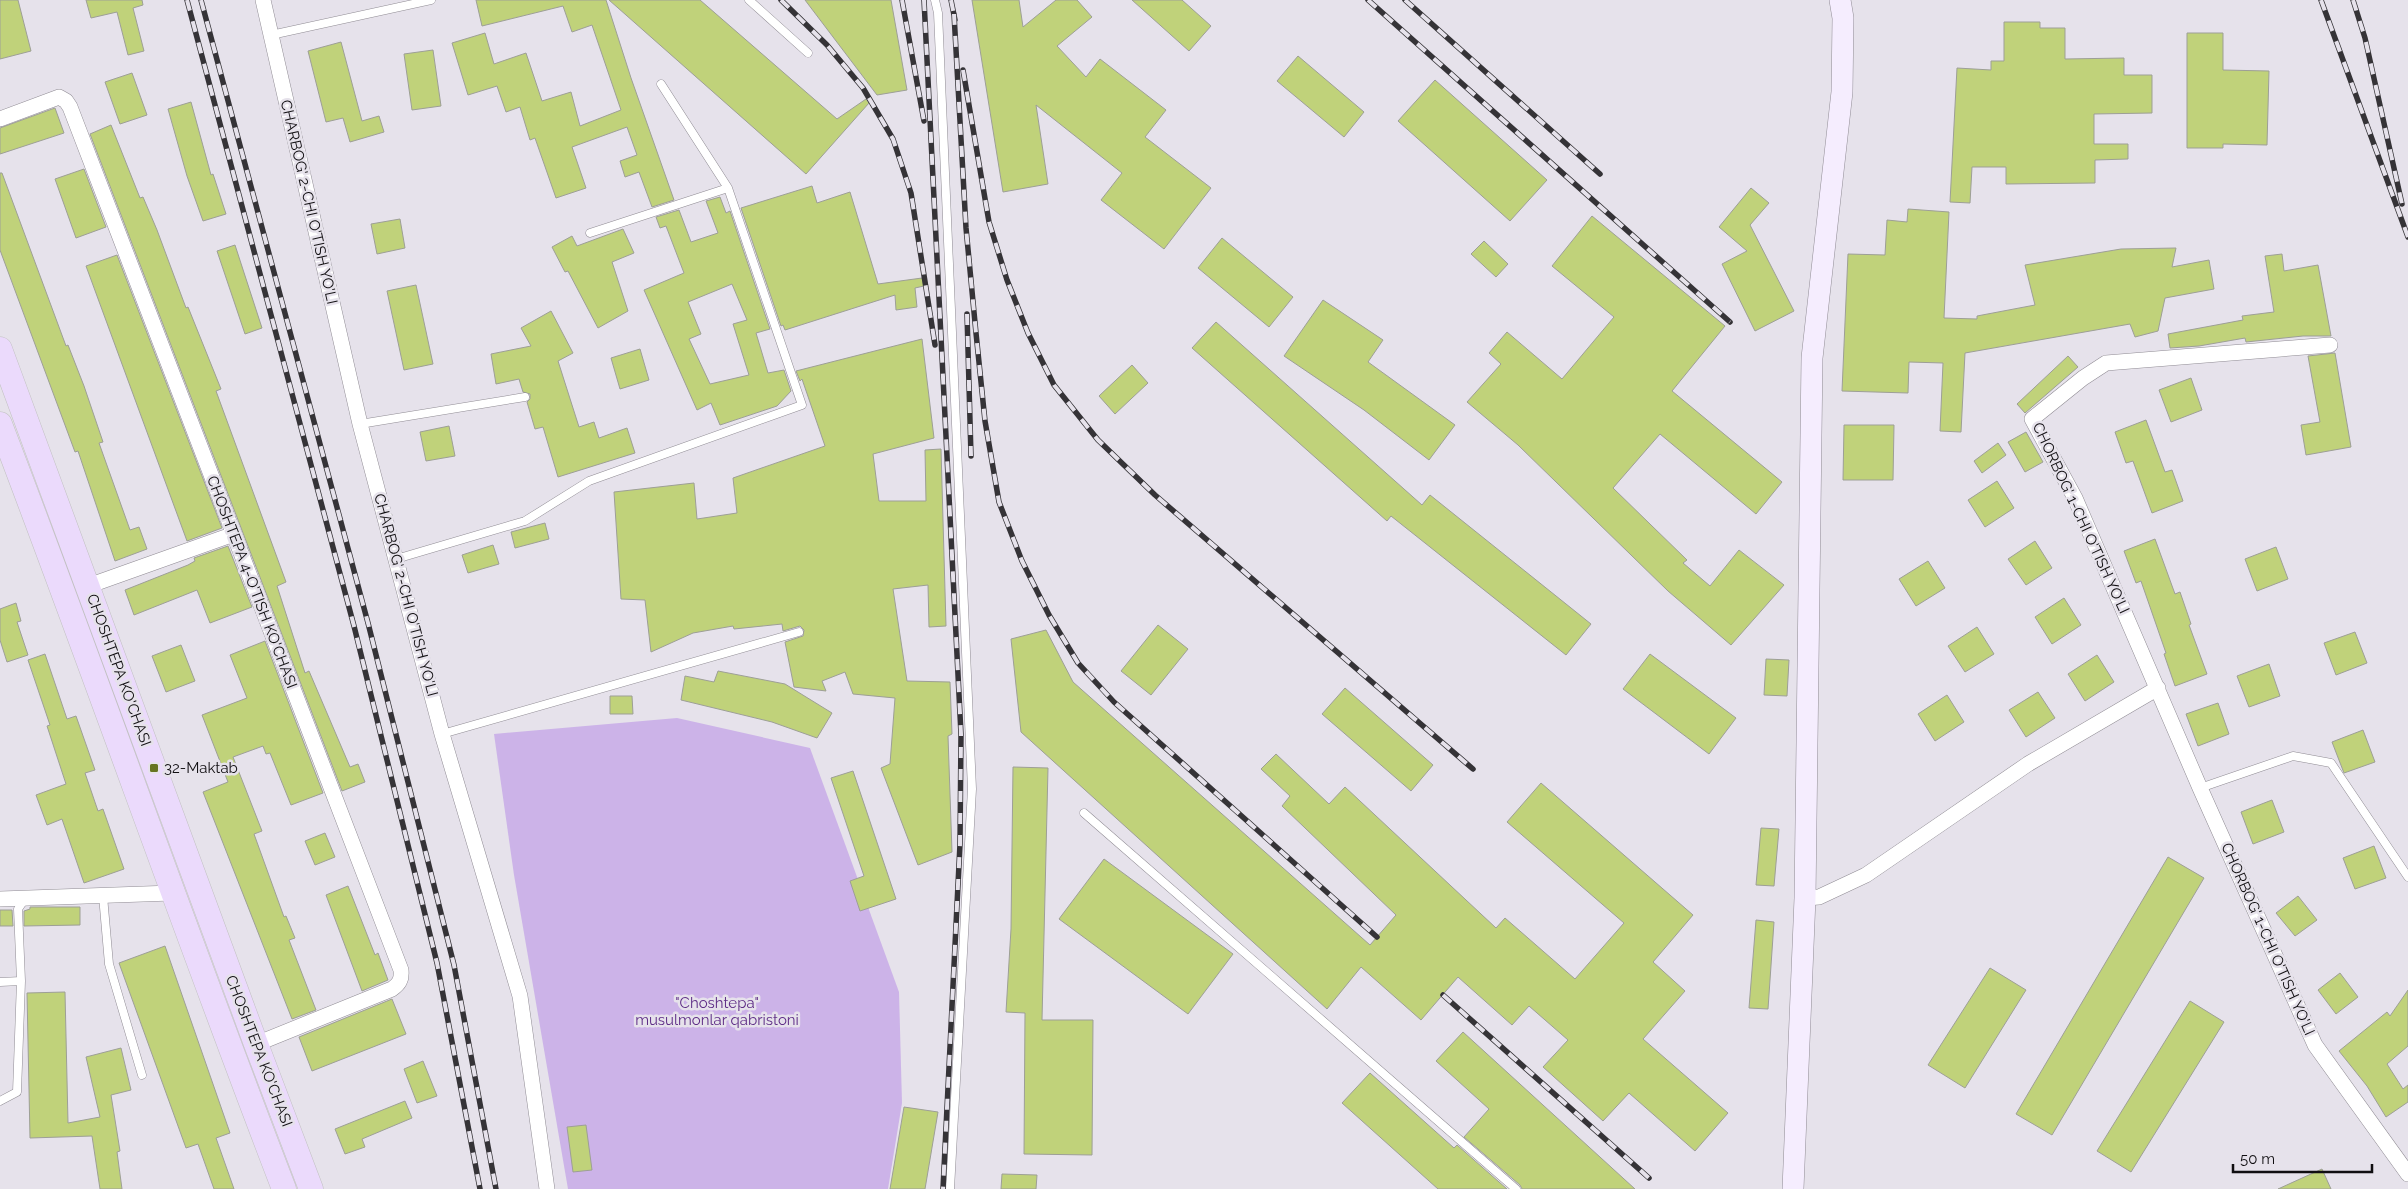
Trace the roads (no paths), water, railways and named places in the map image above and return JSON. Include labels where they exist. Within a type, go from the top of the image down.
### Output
[{"type":"main road","name":"CHOSHTEPA KO'CHASI","points":[[0,349],[10,408],[88,586],[311,1189]]},
{"type":"main road","name":"CHOSHTEPA KO'CHASI","points":[[0,424],[67,600],[172,893],[284,1189]]},
{"type":"street","name":"CHARBOG' 2-CHI O'TISH YO'LI","points":[[262,0],[360,424],[442,734],[520,996],[547,1189]]},
{"type":"street","points":[[1793,1189],[1805,898],[1812,358],[1842,92],[1843,18],[1840,0]]},
{"type":"street","name":"CHOSHTEPA 4-O'TISH KO'CHASI","points":[[0,119],[59,97],[66,101],[70,107],[394,952],[402,978],[398,985],[392,989],[256,1044]]},
{"type":"street","name":"CHORBOG' 1-CHI O'TISH YO'LI","points":[[2330,346],[2106,363],[2083,378],[2032,419],[2075,498],[2200,788],[2315,1045],[2408,1174]]},
{"type":"street","points":[[88,586],[234,534]]},
{"type":"street","points":[[1805,898],[1819,897],[1866,875],[2028,764],[2158,688]]},
{"type":"street","points":[[0,900],[172,893]]},
{"type":"lane","points":[[271,36],[431,0]]},
{"type":"lane","points":[[750,0],[808,53]]},
{"type":"lane","points":[[935,0],[938,13],[947,180],[972,789],[950,1189]]},
{"type":"lane","points":[[396,559],[525,521],[589,481],[802,405],[728,188],[661,84]]},
{"type":"lane","points":[[590,233],[728,188]]},
{"type":"lane","points":[[360,424],[525,397]]},
{"type":"lane","points":[[442,734],[799,632]]},
{"type":"lane","points":[[2200,788],[2293,756],[2331,763],[2408,877]]},
{"type":"lane","points":[[1084,813],[1516,1189]]},
{"type":"lane","points":[[103,896],[109,964],[142,1075]]},
{"type":"lane","points":[[0,1101],[16,1092],[21,981],[18,909],[24,899]]},
{"type":"lane","points":[[0,982],[21,981]]},
{"type":"railway","points":[[187,0],[354,626],[437,963],[480,1189]]},
{"type":"railway","points":[[201,0],[368,623],[454,965],[496,1189]]},
{"type":"railway","points":[[781,0],[827,45],[863,88],[893,139],[911,193],[935,345]]},
{"type":"railway","points":[[902,0],[924,121]]},
{"type":"railway","points":[[924,0],[961,734],[960,844],[943,1189]]},
{"type":"railway","points":[[951,0],[955,20]]},
{"type":"railway","points":[[1368,0],[1730,322]]},
{"type":"railway","points":[[1405,0],[1600,174]]},
{"type":"railway","points":[[2321,0],[2408,237]]},
{"type":"railway","points":[[2353,0],[2365,38],[2402,204]]},
{"type":"railway","points":[[954,14],[966,228],[985,421],[999,502],[1022,561],[1049,615],[1078,663],[1114,702],[1377,937]]},
{"type":"railway","points":[[963,70],[989,222],[1007,280],[1028,333],[1054,385],[1098,440],[1155,495],[1473,769]]},
{"type":"railway","points":[[967,314],[971,456]]},
{"type":"railway","points":[[1443,995],[1649,1178]]},
{"type":"place","name":"32-Maktab","points":[[154,768]]},
{"type":"park label","name":"\"Choshtepa\" musulmonlar qabristoni","points":[[717,1012]]}]
